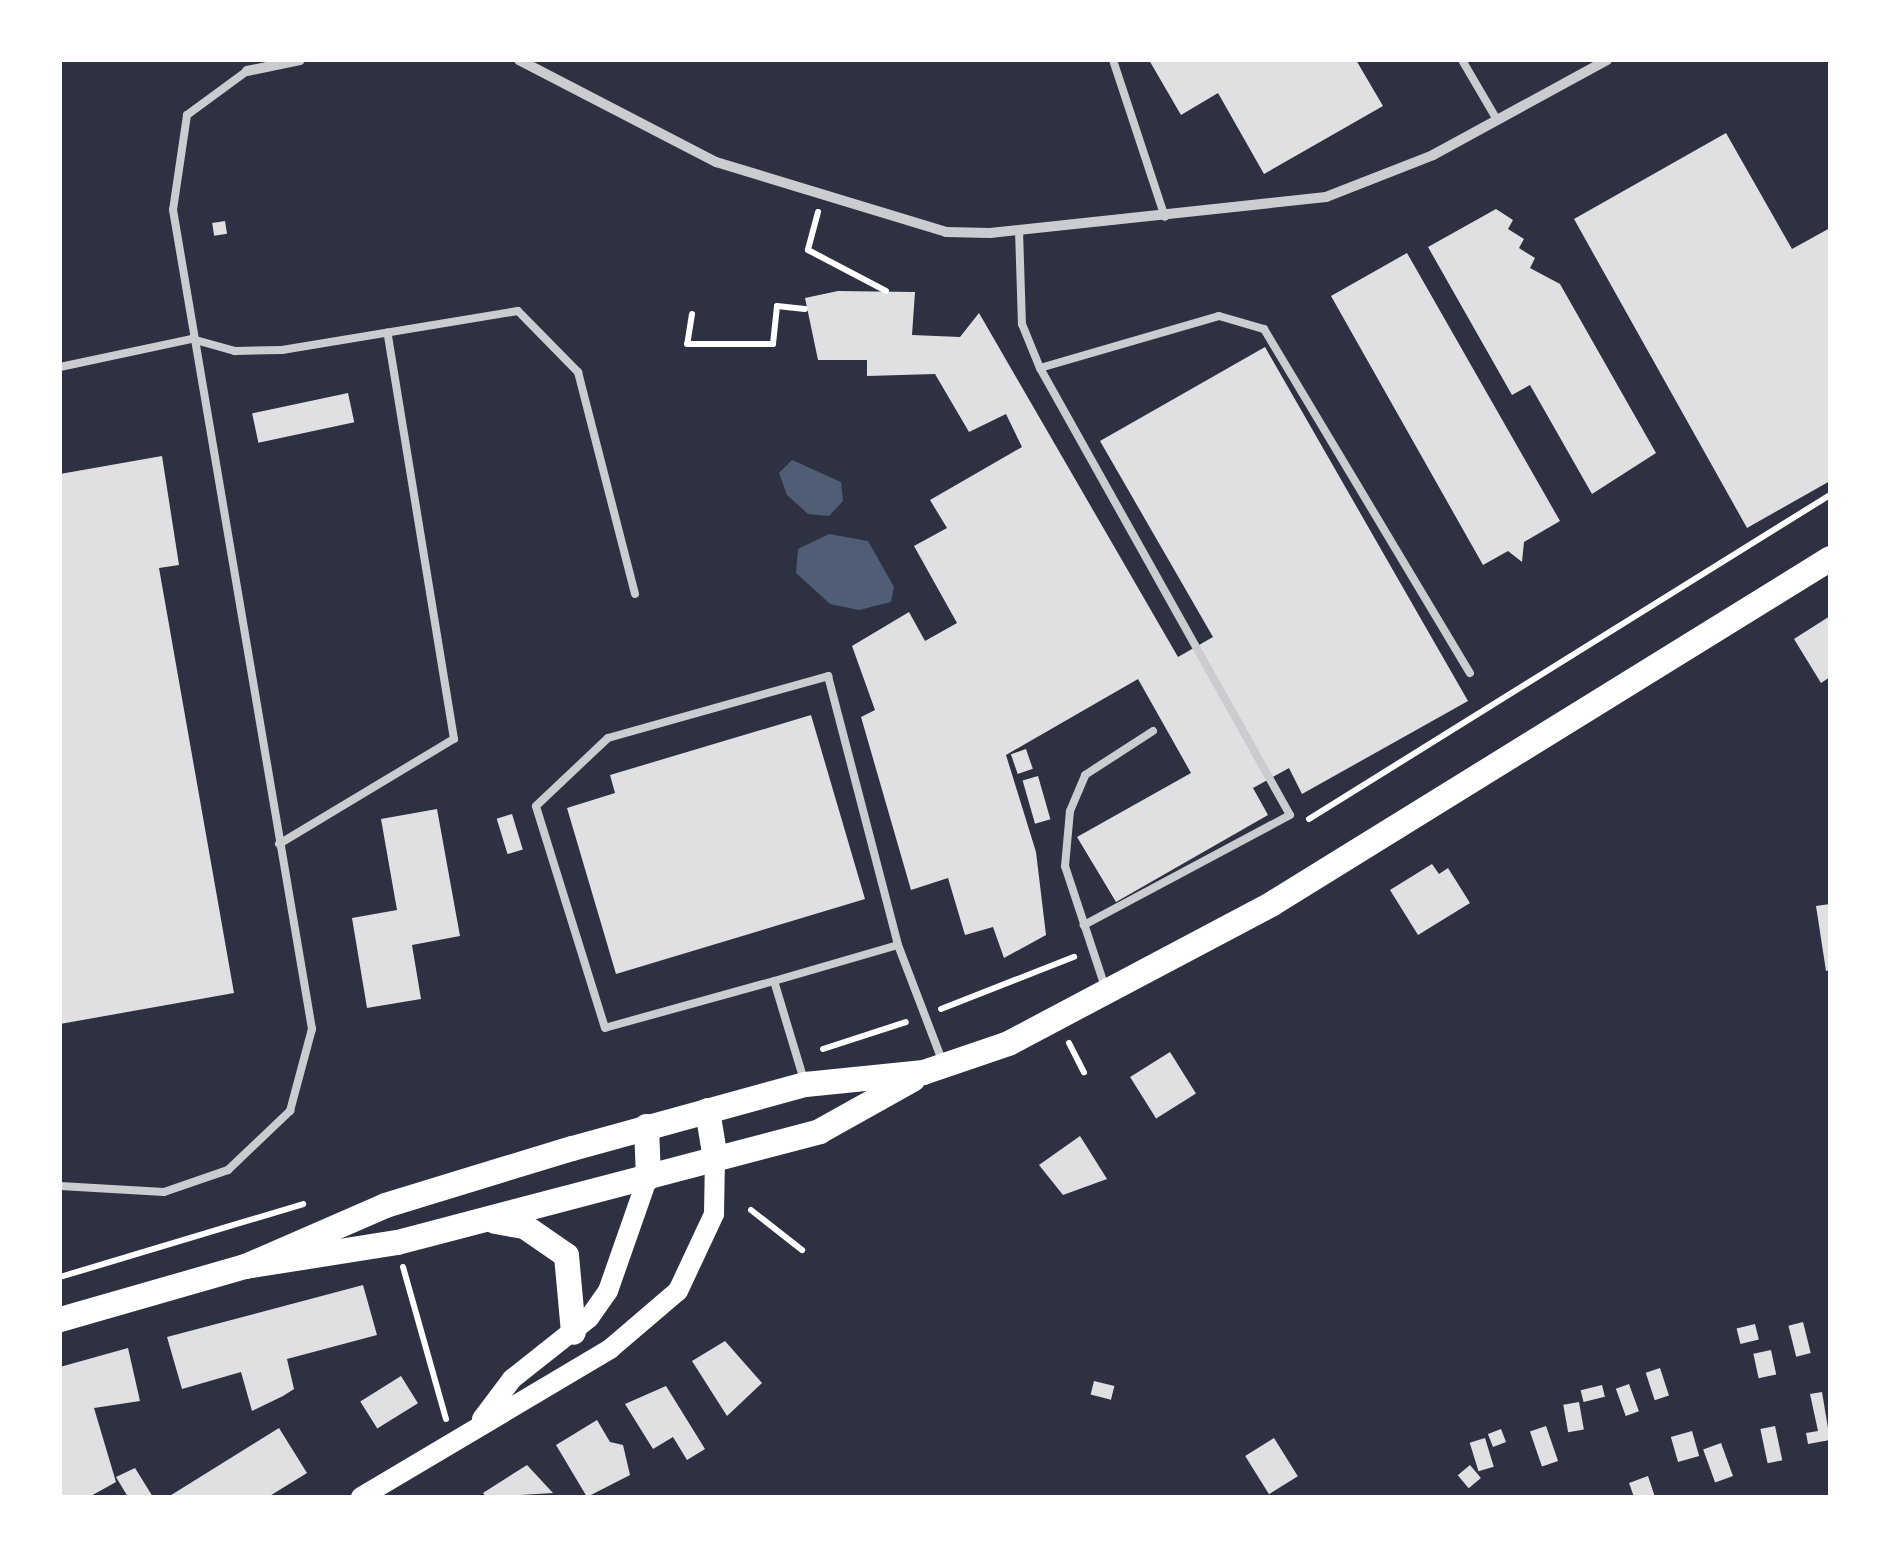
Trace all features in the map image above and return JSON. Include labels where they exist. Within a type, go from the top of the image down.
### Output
[{"type":"main road","points":[[60,1319],[245,1266],[485,1220],[819,1131],[934,1070],[1108,996],[1830,558]]},
{"type":"main road","points":[[245,1266],[386,1205],[646,1126],[806,1084],[934,1070]]},
{"type":"main road","points":[[372,1494],[481,1421],[610,1349],[678,1290],[714,1214],[715,1159],[707,1110]]},
{"type":"main road","points":[[481,1421],[512,1379],[573,1332],[608,1292],[648,1177],[646,1126]]},
{"type":"main road","points":[[485,1220],[524,1226],[566,1254],[573,1332]]},
{"type":"street","points":[[519,60],[716,162],[946,232],[1165,218],[1326,197],[1497,120],[1607,60]]},
{"type":"street","points":[[248,71],[296,61]]},
{"type":"lane","points":[[1113,60],[1165,218]]},
{"type":"lane","points":[[1462,60],[1497,120]]},
{"type":"lane","points":[[60,1186],[164,1192],[228,1170],[290,1112],[312,1030],[192,339],[174,210],[180,138],[200,98],[248,71]]},
{"type":"lane","points":[[1020,230],[1022,324],[1040,368],[1290,815],[1084,925]]},
{"type":"lane","points":[[60,367],[192,339],[235,352],[282,350],[518,311],[578,372],[635,594]]},
{"type":"lane","points":[[1040,368],[1219,316],[1264,329],[1470,673]]},
{"type":"lane","points":[[279,844],[454,739],[387,332]]},
{"type":"lane","points":[[898,945],[605,1028],[536,806],[608,738],[828,676],[934,1070]]},
{"type":"lane","points":[[1108,996],[1065,866],[1070,811],[1085,776],[1152,732]]},
{"type":"lane","points":[[774,981],[806,1084]]},
{"type":"path","points":[[822,197],[808,250],[886,292]]},
{"type":"path","points":[[692,314],[687,344],[773,344],[777,306],[805,309]]},
{"type":"path","points":[[751,1210],[802,1250]]},
{"type":"path","points":[[404,1271],[452,1439]]},
{"type":"water","points":[[792,460],[841,482],[843,501],[829,516],[808,514],[787,495],[779,473]]},
{"type":"water","points":[[829,534],[868,541],[894,587],[891,602],[859,610],[830,604],[796,573],[798,549]]},
{"type":"building","points":[[1149,60],[1356,60],[1383,106],[1264,174],[1218,93],[1181,115]]},
{"type":"building","points":[[1726,133],[1792,249],[1830,228],[1830,481],[1747,528],[1574,219]]},
{"type":"building","points":[[1496,209],[1513,220],[1508,229],[1524,239],[1519,248],[1535,258],[1530,268],[1560,284],[1656,453],[1592,494],[1530,385],[1512,395],[1428,247]]},
{"type":"building","points":[[225,221],[227,234],[214,236],[212,223]]},
{"type":"building","points":[[1407,253],[1560,521],[1524,542],[1522,562],[1508,551],[1483,565],[1331,296]]},
{"type":"building","points":[[838,291],[915,292],[912,335],[960,337],[979,313],[1178,657],[1213,637],[1100,441],[1265,347],[1468,701],[1302,794],[1289,768],[1253,788],[1268,815],[1116,902],[1077,837],[1191,773],[1138,679],[1006,755],[1036,852],[1046,935],[1004,958],[993,927],[965,935],[948,878],[911,890],[861,717],[875,710],[852,646],[909,612],[925,641],[957,623],[914,546],[947,528],[930,500],[1022,447],[1006,414],[969,432],[935,374],[867,376],[867,360],[818,360],[805,298]]},
{"type":"building","points":[[348,393],[354,422],[258,443],[252,413]]},
{"type":"building","points":[[162,456],[179,565],[159,568],[234,993],[60,1024],[60,474]]},
{"type":"building","points":[[1830,616],[1830,677],[1821,683],[1794,639]]},
{"type":"building","points":[[811,715],[865,899],[616,974],[567,808],[615,793],[610,775]]},
{"type":"building","points":[[1026,749],[1033,769],[1018,774],[1011,754]]},
{"type":"building","points":[[1038,776],[1050,819],[1035,824],[1023,780]]},
{"type":"building","points":[[437,809],[460,936],[412,945],[421,999],[367,1008],[352,918],[397,910],[381,819]]},
{"type":"building","points":[[512,814],[523,849],[508,854],[497,819]]},
{"type":"building","points":[[1432,864],[1439,874],[1448,868],[1470,903],[1418,935],[1390,890]]},
{"type":"building","points":[[1830,904],[1830,970],[1826,971],[1816,906]]},
{"type":"building","points":[[1170,1052],[1196,1094],[1156,1118],[1130,1077]]},
{"type":"building","points":[[1080,1136],[1107,1179],[1063,1195],[1039,1165]]},
{"type":"building","points":[[363,1285],[377,1335],[287,1359],[294,1389],[283,1396],[252,1411],[241,1372],[182,1389],[167,1337]]},
{"type":"building","points":[[1803,1322],[1811,1353],[1796,1357],[1788,1326]]},
{"type":"building","points":[[1755,1324],[1759,1340],[1740,1344],[1737,1329]]},
{"type":"building","points":[[725,1341],[762,1383],[727,1416],[692,1361]]},
{"type":"building","points":[[128,1348],[140,1401],[94,1408],[116,1482],[89,1497],[60,1497],[60,1367]]},
{"type":"building","points":[[1771,1350],[1776,1374],[1759,1378],[1753,1354]]},
{"type":"building","points":[[1660,1368],[1669,1396],[1655,1400],[1646,1373]]},
{"type":"building","points":[[401,1376],[418,1403],[377,1429],[360,1401]]},
{"type":"building","points":[[1094,1381],[1114,1386],[1111,1400],[1091,1395]]},
{"type":"building","points":[[1629,1384],[1639,1411],[1626,1416],[1616,1389]]},
{"type":"building","points":[[1602,1385],[1605,1397],[1584,1402],[1581,1390]]},
{"type":"building","points":[[666,1386],[705,1449],[687,1460],[673,1437],[653,1449],[625,1404]]},
{"type":"building","points":[[1822,1392],[1830,1440],[1808,1444],[1806,1433],[1818,1431],[1810,1394]]},
{"type":"building","points":[[1579,1402],[1584,1430],[1568,1432],[1563,1405]]},
{"type":"building","points":[[597,1420],[610,1442],[623,1445],[630,1475],[587,1497],[556,1445]]},
{"type":"building","points":[[1546,1426],[1558,1461],[1542,1467],[1530,1432]]},
{"type":"building","points":[[1775,1426],[1782,1460],[1768,1463],[1760,1429]]},
{"type":"building","points":[[279,1428],[307,1473],[268,1497],[168,1497]]},
{"type":"building","points":[[1501,1429],[1506,1442],[1493,1447],[1488,1434]]},
{"type":"building","points":[[1692,1431],[1699,1456],[1678,1462],[1671,1437]]},
{"type":"building","points":[[1274,1438],[1298,1476],[1269,1494],[1245,1456]]},
{"type":"building","points":[[1485,1438],[1494,1467],[1478,1471],[1470,1443]]},
{"type":"building","points":[[1721,1443],[1733,1476],[1715,1482],[1703,1449]]},
{"type":"building","points":[[527,1465],[553,1493],[486,1497],[483,1493]]},
{"type":"building","points":[[1470,1465],[1481,1478],[1469,1488],[1458,1475]]},
{"type":"building","points":[[135,1468],[153,1497],[128,1497],[116,1477]]},
{"type":"building","points":[[1648,1476],[1655,1497],[1634,1497],[1629,1483]]}]
